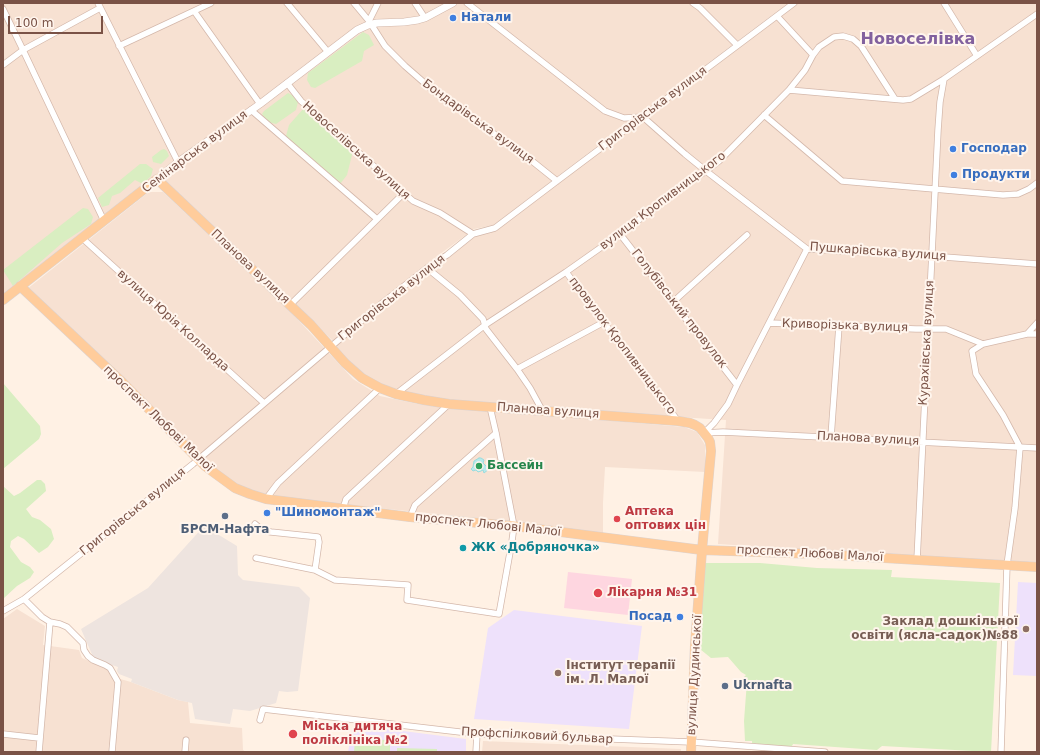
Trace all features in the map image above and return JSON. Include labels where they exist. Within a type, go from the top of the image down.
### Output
[{"type":"main road","name":"Семінарська вулиця","points":[[4,296],[20,286],[157,179]]},
{"type":"main road","name":"Планова вулиця","points":[[157,179],[311,325],[345,363],[362,378],[380,388],[396,394],[449,404],[678,420],[695,425],[704,433]]},
{"type":"main road","name":"проспект Любові Малої","points":[[20,286],[122,382],[198,460],[235,488],[266,499],[410,517],[514,526],[702,550],[816,554],[1007,564],[1037,567]]},
{"type":"main road","name":"вулиця Дудинської","points":[[691,752],[695,644],[711,451],[710,442],[704,433]]},
{"type":"street","points":[[119,46],[211,3]]},
{"type":"street","points":[[287,3],[328,52]]},
{"type":"street","name":"Бондарівська вулиця","points":[[354,3],[371,23],[385,46],[405,66],[436,93],[527,157],[557,181]]},
{"type":"street","points":[[378,3],[371,23],[412,21],[425,18],[453,3]]},
{"type":"street","points":[[415,3],[425,18]]},
{"type":"street","points":[[467,3],[605,111],[624,118],[643,117]]},
{"type":"street","points":[[693,3],[700,8],[737,45]]},
{"type":"street","name":"Григорівська вулиця","points":[[3,611],[24,599],[198,460],[382,304],[427,268],[447,255],[473,234],[495,228],[794,3]]},
{"type":"street","points":[[944,3],[977,56]]},
{"type":"street","points":[[3,66],[23,50],[99,5],[178,162]]},
{"type":"street","points":[[3,10],[104,221]]},
{"type":"street","points":[[194,11],[260,104]]},
{"type":"street","points":[[789,90],[904,100],[911,99],[977,56],[1037,14]]},
{"type":"street","points":[[777,16],[813,55]]},
{"type":"street","name":"Семінарська вулиця","points":[[157,179],[178,162],[260,104],[357,30],[371,23]]},
{"type":"street","name":"вулиця Кропивницького","points":[[396,394],[485,325],[566,272],[719,161],[789,90],[805,70],[819,47],[834,37],[843,36],[853,39],[861,46],[895,99]]},
{"type":"street","name":"Курахівська вулиця","points":[[917,560],[931,256],[940,102],[944,78]]},
{"type":"street","name":"Новоселівська вулиця","points":[[287,83],[301,101],[413,202],[440,213],[473,234]]},
{"type":"street","points":[[251,110],[377,219]]},
{"type":"street","points":[[764,115],[842,181],[1003,195],[1018,194],[1037,183]]},
{"type":"street","name":"Пушкарівська вулиця","points":[[643,117],[706,171],[807,249],[1037,264]]},
{"type":"street","points":[[290,305],[404,193]]},
{"type":"street","name":"Голубівський провулок","points":[[620,234],[737,384]]},
{"type":"street","points":[[673,302],[747,235]]},
{"type":"street","name":"вулиця Юрія Колларда","points":[[82,238],[264,403]]},
{"type":"street","points":[[704,433],[714,423],[728,404],[807,249]]},
{"type":"street","points":[[427,268],[460,295],[483,319],[486,329],[517,369],[530,388],[542,410]]},
{"type":"street","name":"провулок Кропивницького","points":[[566,272],[678,420]]},
{"type":"street","points":[[517,369],[604,322]]},
{"type":"street","name":"Криворізька вулиця","points":[[770,323],[946,329],[983,344]]},
{"type":"street","points":[[1027,334],[1037,323]]},
{"type":"street","points":[[831,437],[839,326]]},
{"type":"street","points":[[1001,752],[1007,564],[1015,508],[1020,447],[1003,415],[976,374],[972,351],[983,344],[1027,334],[1037,334]]},
{"type":"street","points":[[266,499],[278,483],[380,388]]},
{"type":"street","points":[[343,509],[346,500],[449,404]]},
{"type":"street","points":[[256,558],[316,570],[335,580],[408,585],[407,600],[499,614],[514,526],[490,407]]},
{"type":"street","name":"Планова вулиця","points":[[704,433],[723,432],[1037,448]]},
{"type":"street","points":[[410,517],[415,505],[496,433]]},
{"type":"street","points":[[255,524],[262,530],[271,532],[318,537],[319,542],[316,570]]},
{"type":"street","points":[[24,599],[42,617],[50,622],[67,627],[83,643],[84,650],[88,656],[110,668],[118,682],[112,752]]},
{"type":"street","points":[[38,752],[50,622]]},
{"type":"street","name":"Профспілковий бульвар","points":[[260,720],[263,709],[477,734],[692,742],[825,752]]},
{"type":"street","points":[[3,734],[39,738]]},
{"type":"street","points":[[476,752],[477,734]]},
{"type":"street","points":[[185,752],[186,740]]},
{"type":"shaded area","points":[[3,3],[788,3],[494,225],[474,229],[428,263],[333,341],[158,174],[3,295]]},
{"type":"shaded area","points":[[795,3],[1037,3],[1037,564],[718,544],[726,420],[461,404],[384,387],[363,376],[334,347],[427,271],[475,236],[496,231]]},
{"type":"shaded area","points":[[149,192],[163,192],[288,309],[353,379],[380,396],[418,404],[684,427],[697,432],[705,445],[705,472],[605,467],[603,535],[519,522],[337,504],[266,495],[237,485],[213,468],[27,289]]},
{"type":"shaded area","points":[[204,526],[237,546],[238,575],[243,580],[299,587],[310,598],[298,691],[279,691],[276,703],[250,711],[233,709],[230,724],[195,719],[192,703],[178,700],[131,682],[132,679],[119,674],[117,671],[118,667],[94,659],[81,629],[148,588]]},
{"type":"shaded area","name":"Лікарня №31","points":[[568,572],[632,579],[628,615],[564,608]]},
{"type":"shaded area","name":"Заклад дошкільної освіти (ясла-садок)№88","points":[[1018,582],[1037,583],[1037,676],[1013,675]]},
{"type":"shaded area","points":[[17,609],[45,626],[43,645],[79,650],[82,658],[109,670],[113,677],[131,682],[178,700],[188,702],[190,723],[242,728],[243,750],[246,752],[3,752],[3,619]]},
{"type":"shaded area","name":"Інститут терапії ім. Л. Малої","points":[[514,610],[642,626],[629,729],[474,719],[488,628]]},
{"type":"shaded area","points":[[356,725],[466,739],[466,752],[348,752],[352,729]]},
{"type":"shaded area","points":[[483,741],[681,749],[681,752],[482,752]]},
{"type":"green space","points":[[363,32],[369,35],[374,45],[364,51],[362,61],[315,88],[311,87],[307,80],[308,73]]},
{"type":"green space","points":[[288,93],[294,96],[298,102],[296,110],[276,124],[268,122],[262,114],[264,111]]},
{"type":"green space","points":[[304,108],[353,151],[347,175],[340,184],[286,136],[289,125]]},
{"type":"green space","points":[[164,149],[167,151],[169,156],[161,164],[153,162],[152,157]]},
{"type":"green space","points":[[140,164],[146,164],[153,169],[151,176],[143,184],[135,180],[120,193],[112,196],[109,205],[102,207],[98,198]]},
{"type":"green space","points":[[83,208],[88,209],[93,217],[91,224],[62,243],[13,286],[3,270]]},
{"type":"green space","points":[[3,383],[40,426],[41,434],[39,439],[3,469]]},
{"type":"green space","points":[[37,480],[41,480],[45,484],[46,491],[26,509],[32,517],[40,520],[51,529],[54,539],[48,547],[39,553],[24,539],[18,536],[11,541],[10,547],[21,562],[30,567],[34,572],[30,578],[17,586],[3,599],[3,486],[14,496]]},
{"type":"green space","points":[[702,563],[760,563],[817,568],[892,570],[891,577],[1000,583],[991,752],[882,746],[877,750],[793,744],[792,746],[773,746],[752,743],[752,741],[745,741],[744,721],[747,681],[744,677],[746,675],[741,672],[728,657],[711,658],[695,645]]},
{"type":"green space","points":[[355,739],[390,740],[390,752],[354,752]]},
{"type":"green space","points":[[397,748],[437,749],[437,752],[397,752]]},
{"type":"water","name":"Бассейн","points":[[479,458],[484,460],[483,463],[489,469],[484,473],[483,470],[478,472],[471,469],[474,461]]},
{"type":"place","name":"Натали","points":[[453,18]]},
{"type":"place","name":"Господар","points":[[953,149]]},
{"type":"place","name":"Продукти","points":[[954,175]]},
{"type":"place","name":"Бассейн","points":[[479,466]]},
{"type":"place","name":"\"Шиномонтаж\"","points":[[267,513]]},
{"type":"place","name":"БРСМ-Нафта","points":[[225,516]]},
{"type":"place","name":"Аптека оптових цін","points":[[617,519]]},
{"type":"place","name":"ЖК «Добряночка»","points":[[463,548]]},
{"type":"place","name":"Лікарня №31","points":[[598,593]]},
{"type":"place","name":"Посад","points":[[680,617]]},
{"type":"place","name":"Заклад дошкільної освіти (ясла-садок)№88","points":[[1026,629]]},
{"type":"place","name":"Інститут терапії ім. Л. Малої","points":[[558,673]]},
{"type":"place","name":"Ukrnafta","points":[[725,686]]},
{"type":"place","name":"Міська дитяча поліклініка №2","points":[[293,734]]},
{"type":"district","name":"Новоселівка","points":[[918,40]]}]
